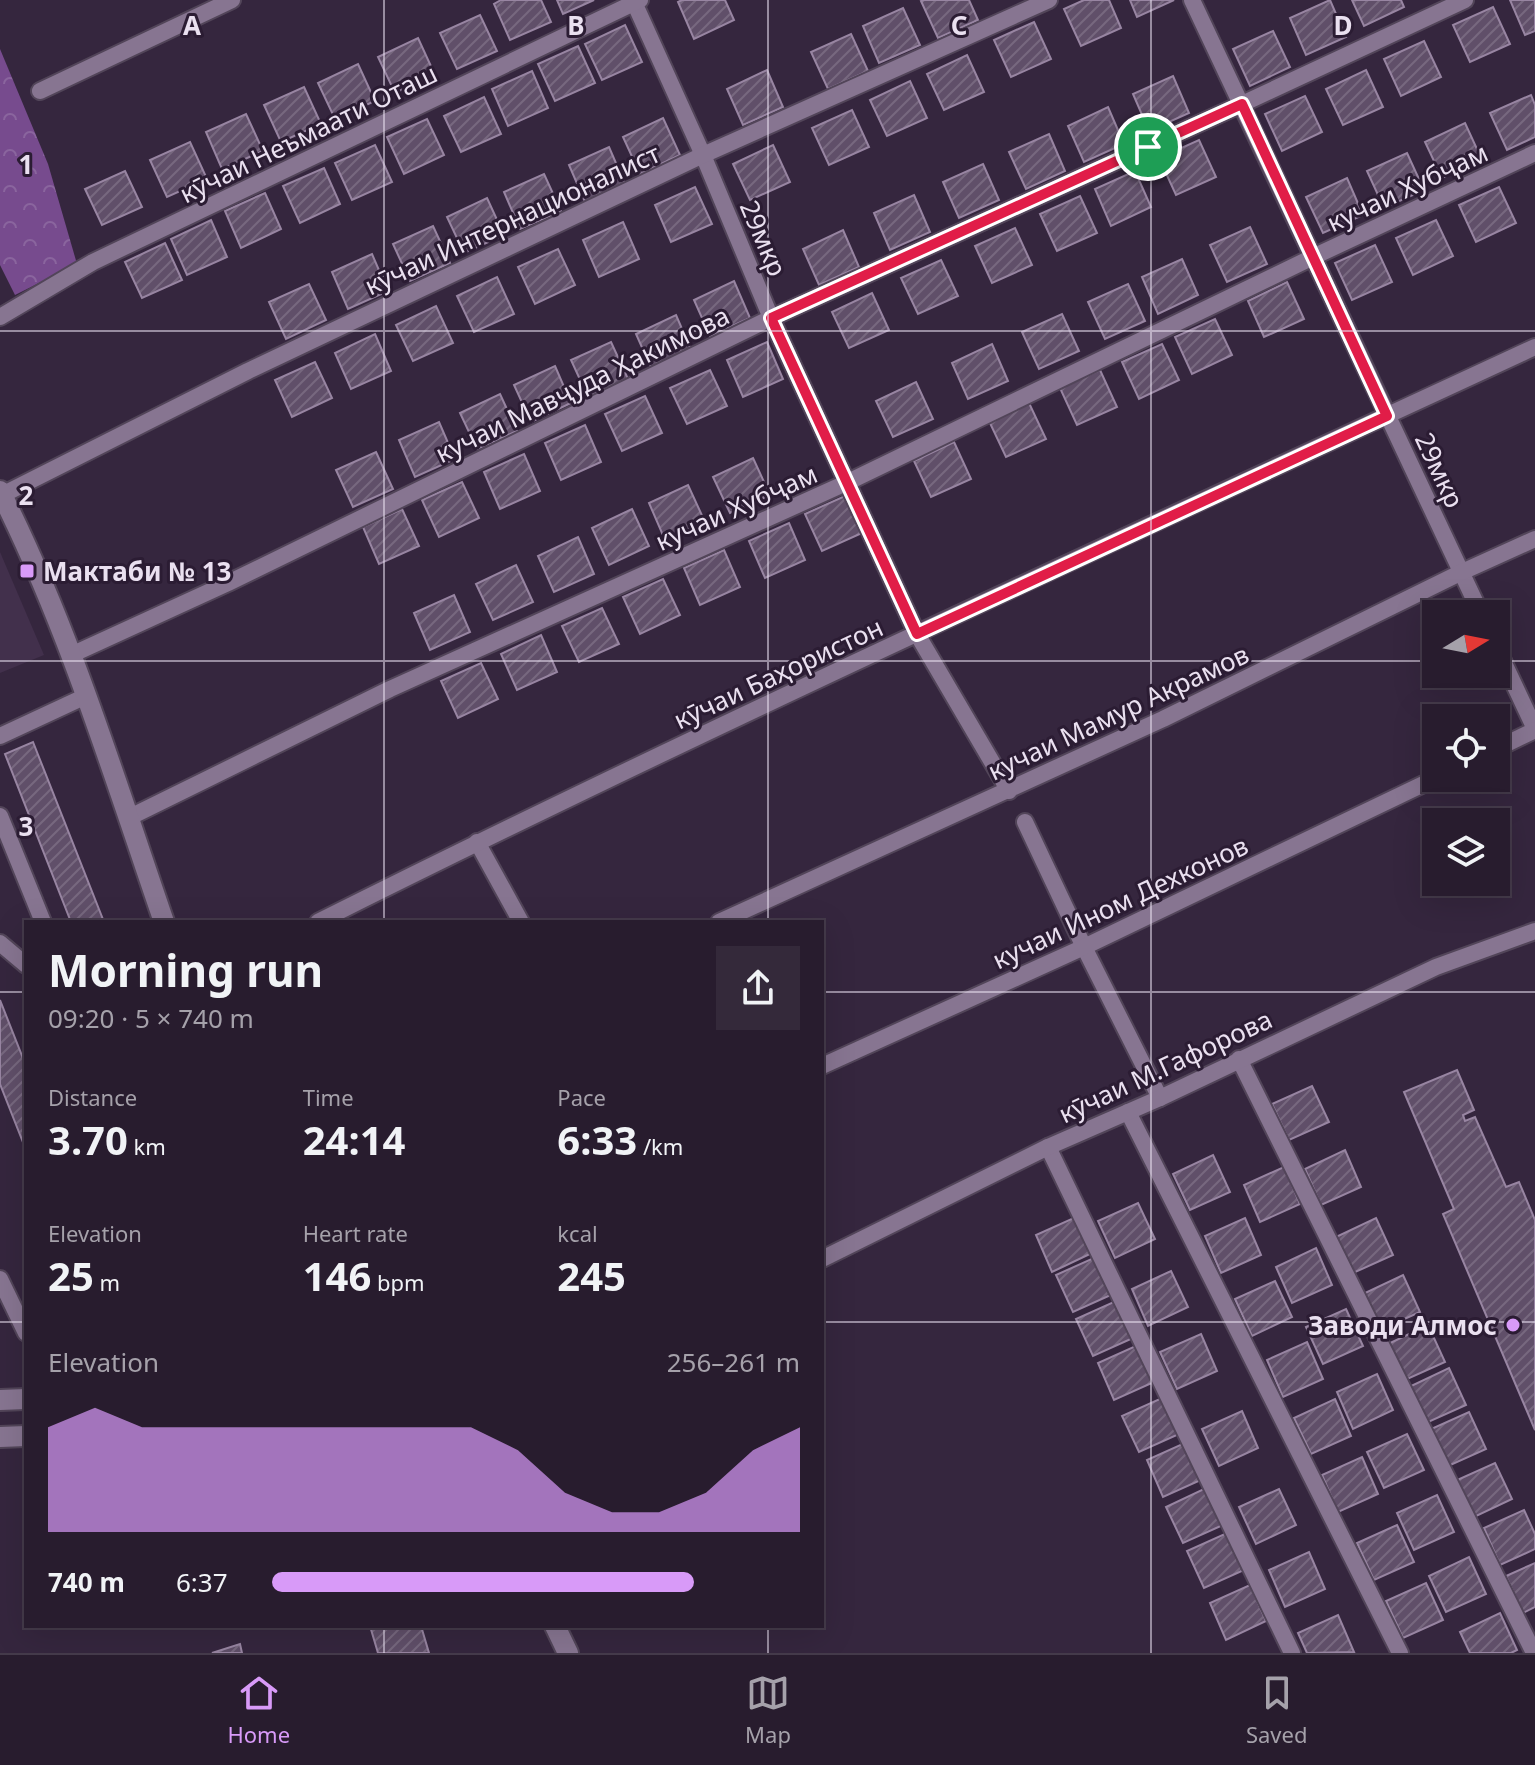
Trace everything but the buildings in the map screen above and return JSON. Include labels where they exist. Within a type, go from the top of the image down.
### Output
[{"type":"main road","points":[[1,493],[36,565],[71,655],[163,920]]},
{"type":"main road","points":[[0,1400],[24,1399]]},
{"type":"main road","points":[[0,1437],[24,1436]]},
{"type":"main road","points":[[556,1628],[568,1653]]},
{"type":"street","points":[[40,91],[232,0]]},
{"type":"street","name":"кӯчаи Интернационалист","points":[[1,493],[248,371],[703,155],[1049,0]]},
{"type":"street","name":"29мкр","points":[[1192,0],[1475,600]]},
{"type":"street","name":"кучаи Мавҷуда Ҳакимова","points":[[71,655],[228,583],[771,318],[1465,0]]},
{"type":"street","name":"29мкр","points":[[636,1],[771,318],[917,634],[1009,791]]},
{"type":"street","name":"кӯчаи Неъмаати Оташ","points":[[0,317],[93,262],[636,1]]},
{"type":"street","name":"кучаи Хубҷам","points":[[128,818],[390,689],[846,483],[1535,153]]},
{"type":"street","name":"кӯчаи Баҳористон","points":[[322,920],[477,842],[917,634],[1535,347]]},
{"type":"street","name":"кучаи Мамур Акрамов","points":[[723,920],[1163,719],[1535,539]]},
{"type":"street","points":[[1510,676],[1535,730],[1510,742]]},
{"type":"street","points":[[0,736],[86,696]]},
{"type":"street","name":"кучаи Ином Дехконов","points":[[824,1065],[1084,947],[1422,785]]},
{"type":"street","points":[[0,816],[42,920]]},
{"type":"street","points":[[1025,822],[1160,1098]]},
{"type":"street","points":[[477,842],[520,920]]},
{"type":"street","name":"кӯчаи М.Гафорова","points":[[824,1258],[1048,1147],[1160,1098],[1436,967],[1535,931]]},
{"type":"street","points":[[0,943],[24,963]]},
{"type":"street","points":[[1239,1059],[1534,1653]]},
{"type":"street","points":[[1128,1112],[1400,1653]]},
{"type":"street","points":[[1048,1147],[1292,1653]]},
{"type":"street","points":[[0,1279],[24,1329]]},
{"type":"shaded area","points":[[0,552],[44,655],[0,673]]},
{"type":"green space","points":[[0,49],[48,164],[77,264],[15,295],[0,265]]},
{"type":"place","name":"Мактаби № 13","points":[[27,571]]},
{"type":"place","name":"Заводи Алмос","points":[[1513,1325]]},
{"type":"route","points":[[1242,104],[1387,416],[917,634],[771,318],[1148,147],[1242,104]]}]
